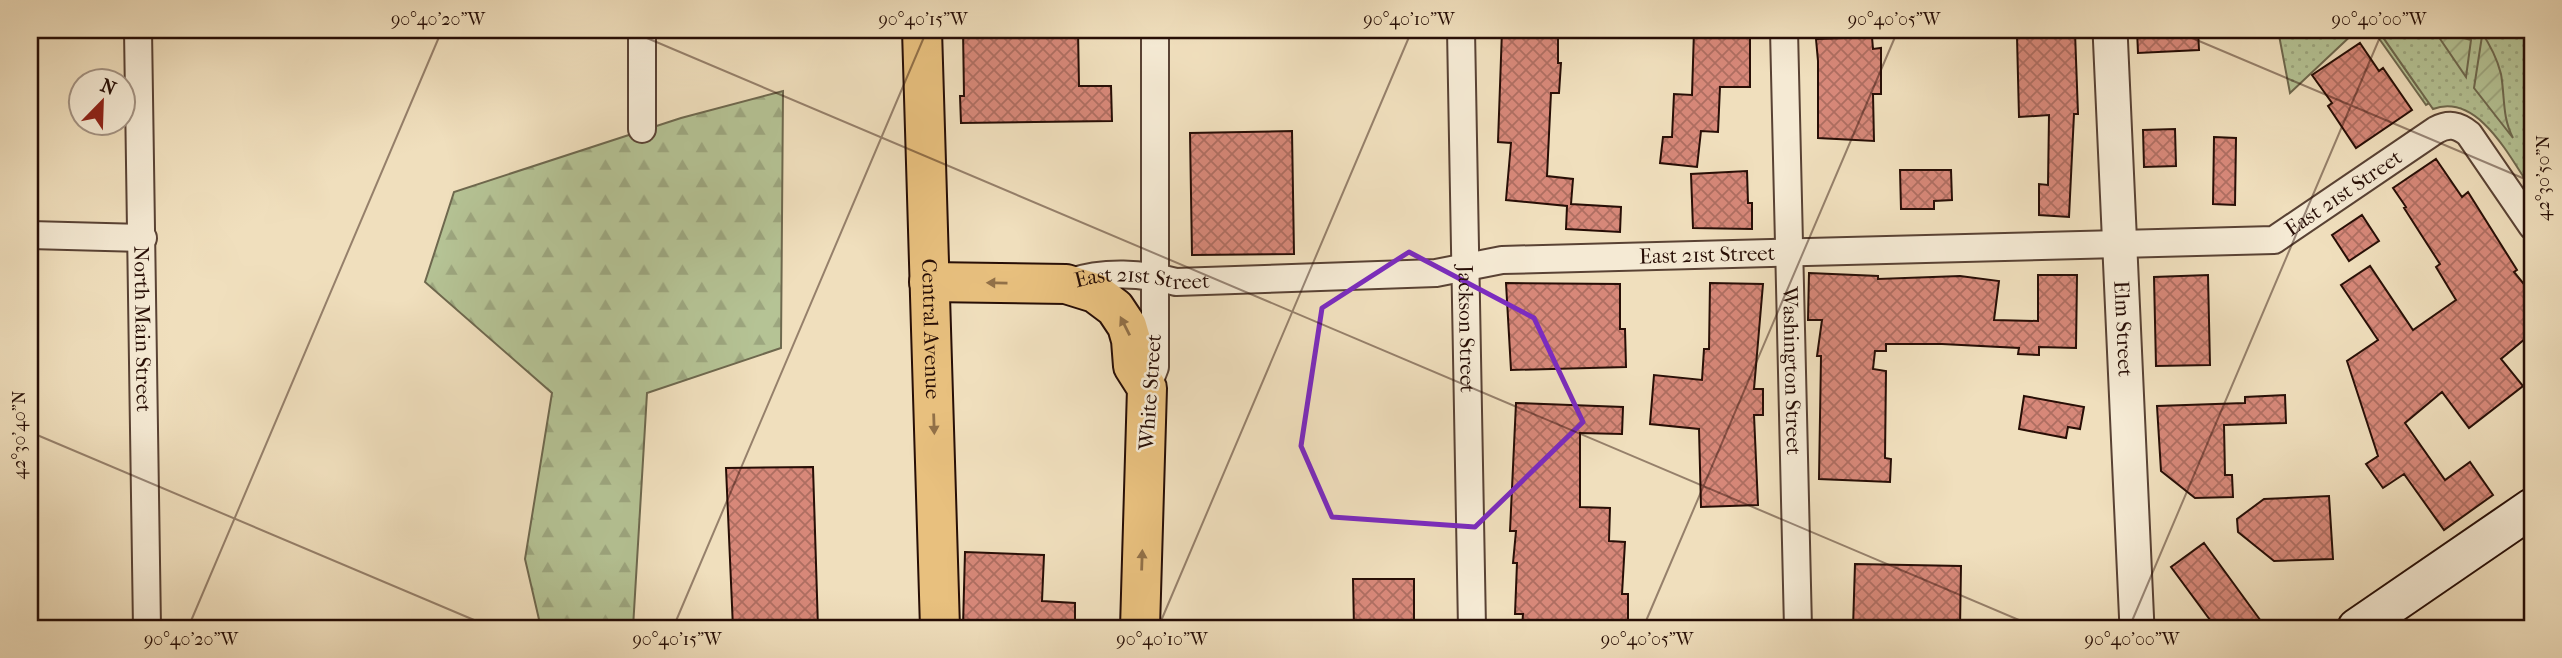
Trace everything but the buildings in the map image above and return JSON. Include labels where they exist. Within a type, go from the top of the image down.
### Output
[{"type":"main road","name":"Central Avenue","points":[[922,30],[940,628]]},
{"type":"main road","name":"East 21st Street","points":[[929,282],[1066,284]]},
{"type":"main road","points":[[1066,284],[1096,293],[1115,308],[1128,326],[1132,340],[1133,366],[1147,388]]},
{"type":"main road","name":"White Street","points":[[1140,628],[1147,388]]},
{"type":"main road","points":[[2357,628],[2532,508]]},
{"type":"street","name":"North Main Street","points":[[138,30],[147,628]]},
{"type":"street","points":[[642,30],[642,129]]},
{"type":"street","name":"White Street","points":[[1147,388],[1155,367],[1154,30]]},
{"type":"street","name":"Jackson Street","points":[[1461,30],[1472,628]]},
{"type":"street","name":"Washington Street","points":[[1784,30],[1798,628]]},
{"type":"street","name":"Elm Street","points":[[2110,30],[2137,628]]},
{"type":"street","name":"East 21st Street","points":[[1066,284],[1084,277],[1155,276],[1176,282],[1436,273],[1502,260],[2274,240],[2436,130],[2452,125],[2462,128],[2471,137],[2532,226]]},
{"type":"street","points":[[30,235],[142,238]]},
{"type":"highlighted area","points":[[1409,252],[1534,318],[1583,422],[1475,527],[1332,517],[1301,446],[1322,308]]},
{"type":"green space","points":[[2278,30],[2357,30],[2290,93]]},
{"type":"green space","points":[[2373,30],[2378,30],[2419,89],[2437,99],[2426,105]]},
{"type":"green space","points":[[2378,30],[2532,30],[2532,190],[2504,147],[2479,119],[2465,110],[2450,106],[2433,109]]},
{"type":"green space","points":[[2434,30],[2471,40],[2466,77]]},
{"type":"green space","points":[[2467,30],[2480,30],[2495,56],[2501,74],[2507,122],[2513,138],[2474,88],[2482,36],[2477,31]]},
{"type":"green space","points":[[783,91],[781,348],[647,393],[633,628],[541,628],[525,559],[552,393],[425,282],[454,192],[681,118]]}]
